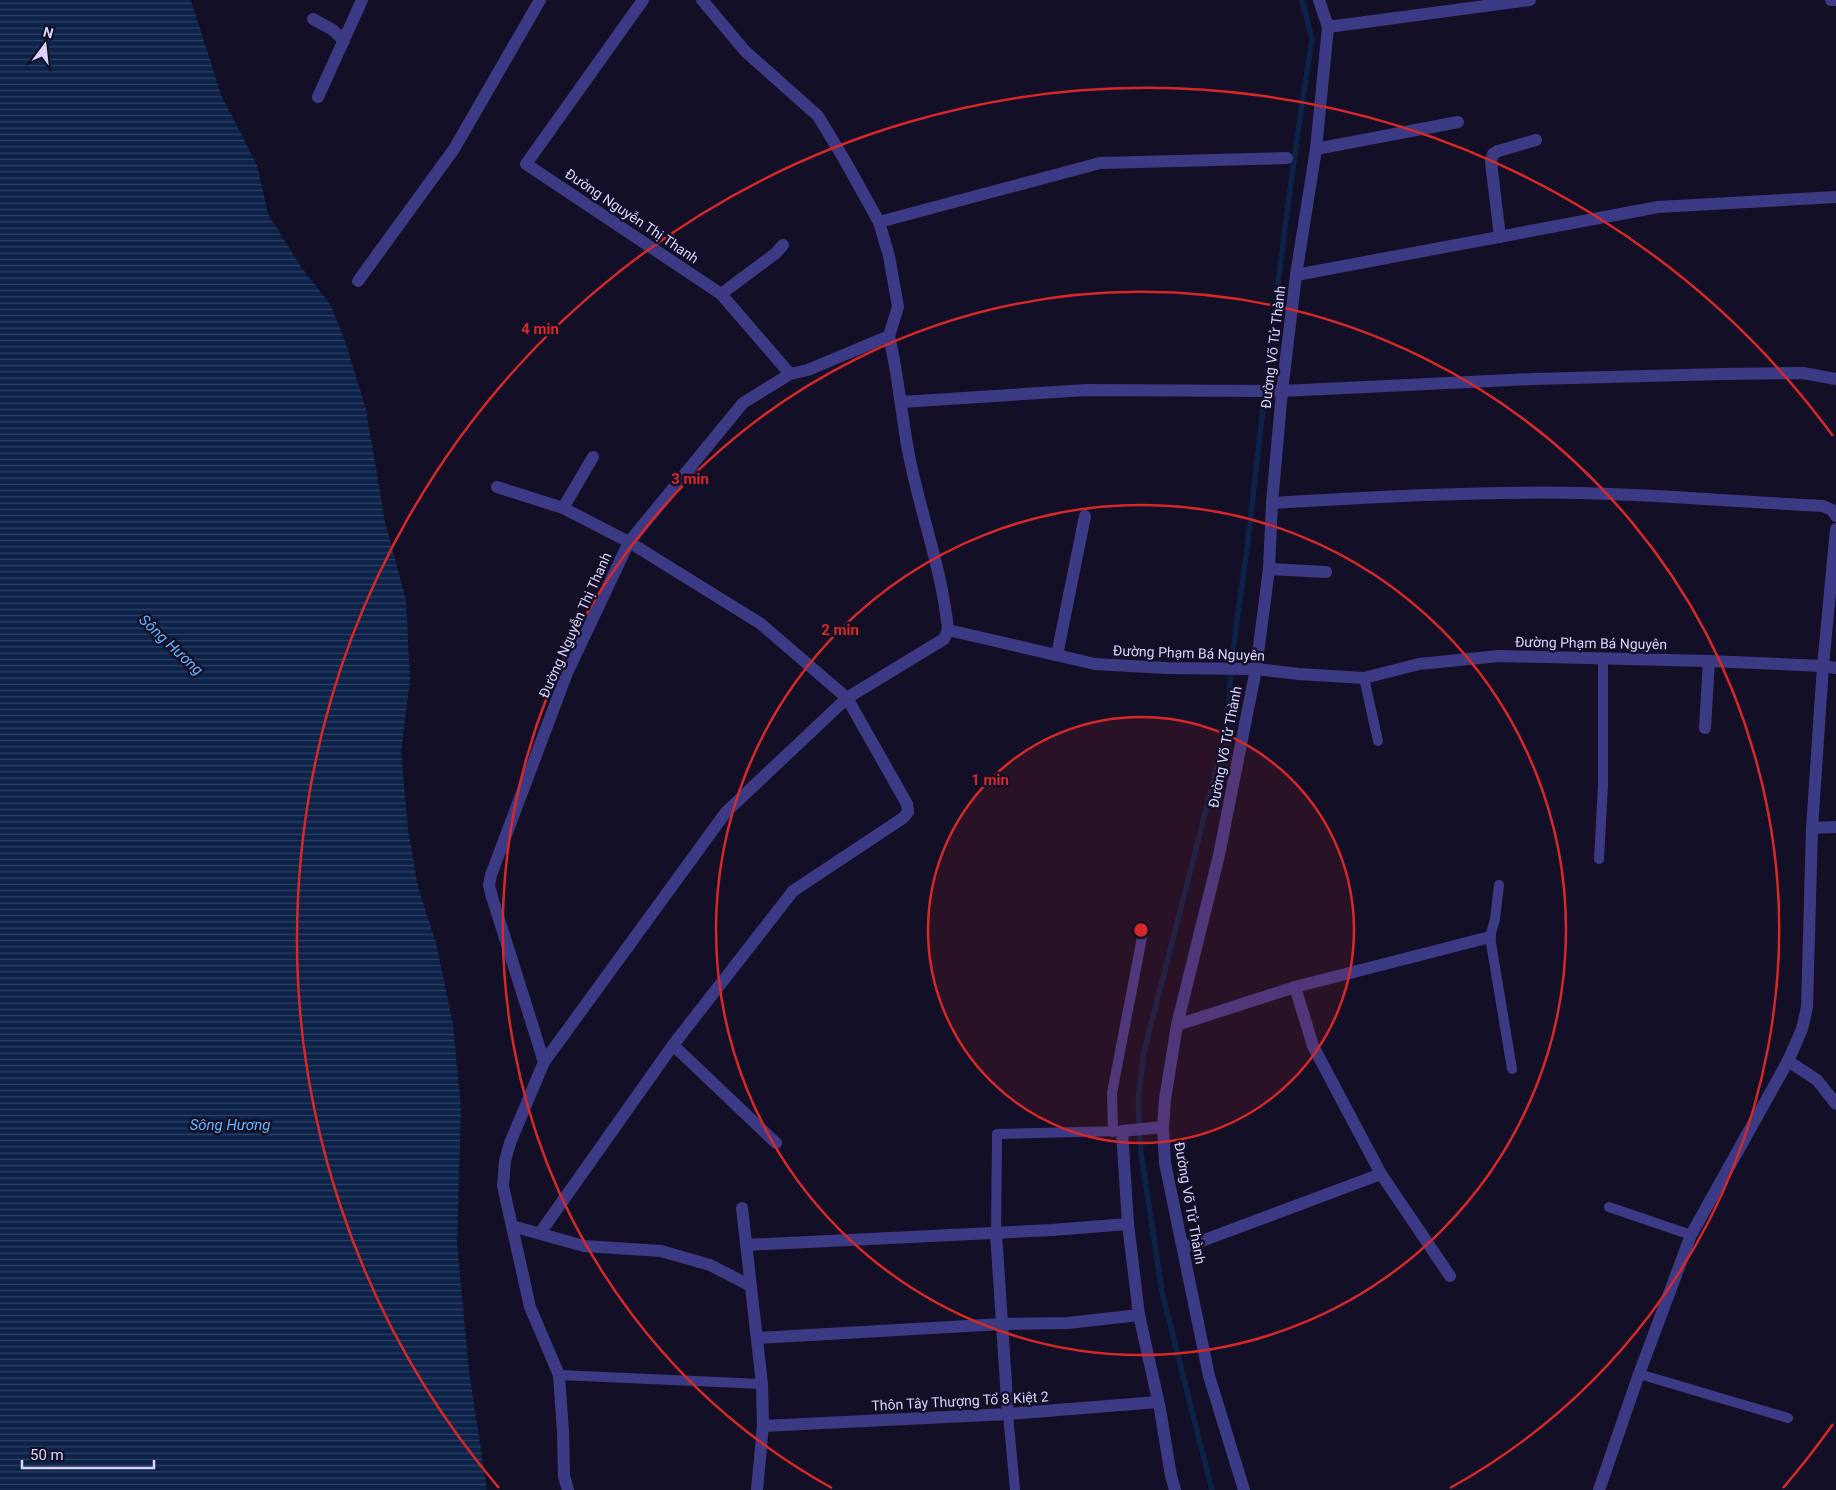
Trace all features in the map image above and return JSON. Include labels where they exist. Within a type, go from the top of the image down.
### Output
[{"type":"street","points":[[318,97],[362,0]]},
{"type":"street","points":[[358,281],[454,148],[540,0]]},
{"type":"street","name":"Đường Nguyễn Thị Thanh","points":[[544,1062],[489,885],[491,875],[567,673],[629,542],[743,403],[790,374],[721,294],[526,164],[643,0]]},
{"type":"street","points":[[568,1490],[564,1476],[559,1375],[530,1307],[502,1186],[505,1160],[510,1143],[544,1062],[726,812],[847,698],[944,639],[948,630],[945,602],[908,450],[902,402],[889,336],[898,307],[889,256],[879,222],[844,158],[818,116],[745,51],[702,0]]},
{"type":"street","name":"Đường Võ Tử Thành","points":[[1244,1490],[1209,1376],[1165,1163],[1164,1099],[1177,1025],[1219,855],[1256,669],[1269,569],[1279,391],[1316,149],[1328,27],[1319,0]]},
{"type":"street","points":[[1328,27],[1530,0]]},
{"type":"street","points":[[1831,0],[1836,0]]},
{"type":"street","points":[[313,19],[333,30],[344,41]]},
{"type":"street","points":[[1316,149],[1458,122]]},
{"type":"street","points":[[1500,236],[1491,162],[1493,154],[1536,140]]},
{"type":"street","points":[[879,222],[1100,164],[1287,158]]},
{"type":"street","points":[[1296,275],[1658,207],[1836,198]]},
{"type":"street","points":[[721,294],[776,253],[783,245]]},
{"type":"street","points":[[790,374],[808,370],[889,336]]},
{"type":"street","points":[[902,402],[1086,390],[1279,391],[1532,378],[1803,373],[1836,379]]},
{"type":"street","points":[[563,508],[593,457]]},
{"type":"street","points":[[497,487],[563,508],[629,542],[761,624],[847,698],[907,804],[908,812],[903,818],[793,891],[673,1045],[540,1233]]},
{"type":"street","points":[[1272,503],[1391,496],[1583,493],[1823,506],[1832,510],[1836,516]]},
{"type":"street","points":[[1057,655],[1085,516]]},
{"type":"street","points":[[1599,1490],[1639,1374],[1691,1235],[1788,1061],[1802,1029],[1807,1007],[1812,828],[1830,667],[1836,529]]},
{"type":"street","points":[[1269,569],[1326,572]]},
{"type":"street","name":"Đường Phạm Bá Nguyên","points":[[948,630],[1095,664],[1166,668],[1256,669],[1364,678],[1420,664],[1499,656],[1709,661],[1830,667]]},
{"type":"street","points":[[1705,728],[1709,661]]},
{"type":"street","points":[[1812,828],[1836,827]]},
{"type":"street","points":[[1177,1025],[1295,987],[1490,937]]},
{"type":"street","points":[[1295,987],[1313,1046],[1381,1174],[1450,1276]]},
{"type":"street","points":[[673,1045],[776,1143]]},
{"type":"street","points":[[1788,1061],[1817,1080],[1836,1104]]},
{"type":"street","points":[[1163,1127],[1117,1131],[1139,1315],[1175,1490]]},
{"type":"street","points":[[1183,1248],[1381,1174]]},
{"type":"street","points":[[742,1208],[762,1384],[763,1426],[757,1490]]},
{"type":"street","points":[[746,1245],[996,1233],[1128,1224]]},
{"type":"street","points":[[512,1226],[584,1246],[661,1250],[710,1265],[751,1286]]},
{"type":"street","points":[[996,1233],[1008,1414]]},
{"type":"street","points":[[757,1338],[1002,1324],[1068,1323],[1139,1315]]},
{"type":"street","name":"Thôn Tây Thượng Tổ 8 Kiệt 2","points":[[763,1426],[1008,1414],[1158,1402]]},
{"type":"lane","points":[[1599,859],[1603,786],[1603,658]]},
{"type":"lane","points":[[1364,678],[1378,741]]},
{"type":"lane","points":[[1499,885],[1495,918],[1490,937],[1512,1069]]},
{"type":"lane","points":[[996,1233],[997,1134],[1117,1131],[1112,1093],[1144,927]]},
{"type":"lane","points":[[1609,1207],[1691,1235]]},
{"type":"lane","points":[[1639,1374],[1788,1418]]},
{"type":"lane","points":[[559,1375],[762,1384]]},
{"type":"lane","points":[[1008,1414],[1015,1490]]},
{"type":"water","name":"Sông Hương","points":[[0,0],[191,0],[221,95],[257,165],[268,214],[301,267],[330,304],[345,341],[366,409],[385,522],[406,600],[410,679],[401,752],[408,829],[418,887],[436,943],[453,1024],[461,1109],[457,1243],[469,1371],[487,1490],[0,1490]]},
{"type":"waterway","points":[[1212,1490],[1162,1292],[1141,1153],[1138,1100],[1144,1052],[1228,724],[1231,671],[1279,276],[1312,39],[1302,0]]}]
